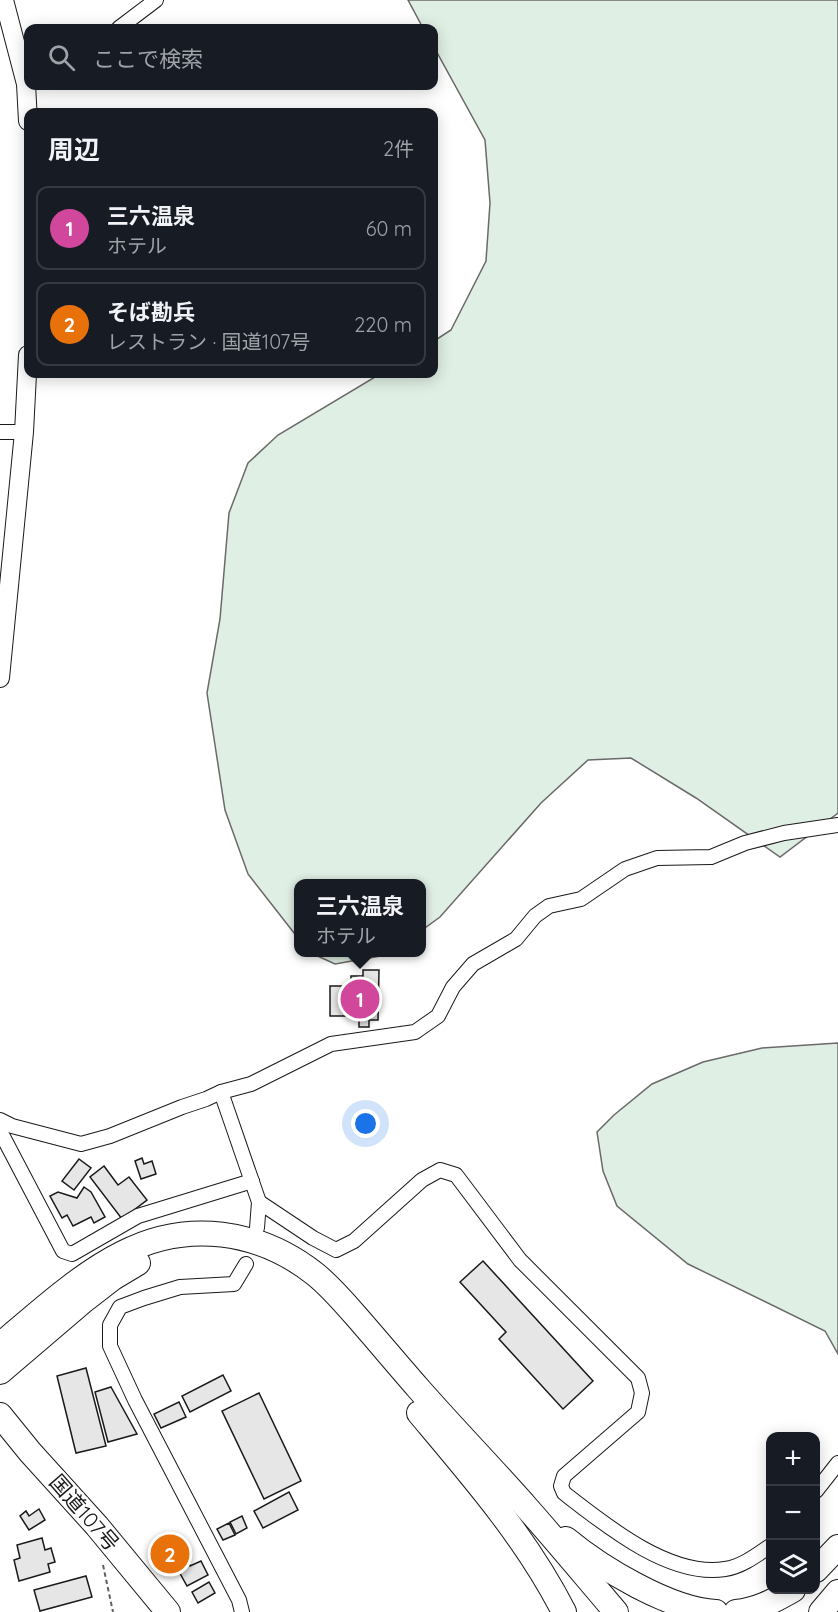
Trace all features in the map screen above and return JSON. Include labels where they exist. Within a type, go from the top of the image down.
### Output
[{"type":"highway","points":[[0,1345],[50,1302],[106,1263],[132,1249],[161,1239],[204,1233],[225,1234],[259,1242],[279,1250],[316,1275],[336,1294],[526,1507],[616,1612]]},
{"type":"highway","points":[[0,1372],[82,1302],[140,1261],[166,1251],[207,1246],[238,1249],[262,1258],[285,1269],[328,1305],[479,1484],[527,1551],[564,1612]]},
{"type":"highway","name":"国道107号","points":[[0,1415],[168,1612]]},
{"type":"highway","points":[[479,1484],[519,1522],[597,1612]]},
{"type":"highway","points":[[526,1507],[580,1550],[641,1587],[668,1600],[716,1612]]},
{"type":"highway","points":[[820,1566],[838,1547]]},
{"type":"highway","points":[[821,1612],[838,1592]]},
{"type":"highway","points":[[736,1612],[764,1606],[786,1594]]},
{"type":"highway","points":[[831,1612],[838,1604]]},
{"type":"street","points":[[4,0],[24,72]]},
{"type":"street","points":[[124,24],[156,0]]},
{"type":"street","points":[[27,90],[28,108]]},
{"type":"street","points":[[0,678],[24,432],[27,378]]},
{"type":"street","points":[[0,432],[24,432]]},
{"type":"street","points":[[0,1120],[12,1126],[81,1144],[110,1137],[221,1092],[251,1084],[331,1044],[415,1032],[438,1016],[453,987],[473,964],[516,939],[535,916],[549,906],[581,899],[626,869],[657,858],[711,856],[745,843],[784,833],[838,825]]},
{"type":"street","points":[[221,1092],[259,1202],[257,1228]]},
{"type":"street","points":[[0,1131],[63,1251],[72,1254],[138,1216],[252,1181]]},
{"type":"street","points":[[259,1202],[313,1238],[336,1250],[354,1241],[422,1180],[440,1170],[456,1175],[520,1260],[638,1378],[642,1393],[638,1412],[564,1476],[561,1486],[564,1493],[609,1528],[659,1557],[700,1571],[727,1569],[753,1558],[766,1549]]},
{"type":"street","points":[[242,1612],[239,1600],[110,1346],[110,1325],[120,1308],[144,1298],[180,1287],[234,1284],[246,1264]]},
{"type":"street","points":[[820,1486],[838,1463]]},
{"type":"path","points":[[102,1557],[113,1612]]},
{"type":"green space","points":[[408,0],[838,0],[838,813],[780,857],[696,798],[631,758],[588,760],[541,803],[440,917],[426,927],[426,879],[294,879],[294,933],[248,874],[225,810],[207,693],[220,619],[229,513],[248,463],[278,435],[373,378],[438,378],[438,338],[451,330],[486,261],[490,203],[485,140],[438,54],[438,24],[421,24]]},
{"type":"green space","points":[[320,957],[375,957],[335,964]]},
{"type":"green space","points":[[838,1043],[838,1354],[825,1331],[688,1264],[617,1206],[603,1171],[597,1132],[652,1084],[703,1062],[762,1048]]},
{"type":"building","points":[[363,970],[379,970],[378,1020],[369,1020],[369,1027],[359,1027],[359,1016],[330,1016],[330,986],[351,986],[351,976],[363,976]]},
{"type":"building","points":[[142,1158],[144,1164],[152,1161],[156,1174],[141,1179],[135,1161]]},
{"type":"building","points":[[79,1159],[91,1168],[74,1190],[62,1181]]},
{"type":"building","points":[[104,1166],[118,1185],[129,1177],[147,1200],[122,1219],[90,1177]]},
{"type":"building","points":[[84,1187],[91,1192],[105,1217],[94,1223],[91,1217],[73,1226],[67,1215],[62,1218],[50,1196],[58,1192],[77,1198]]},
{"type":"building","points":[[483,1261],[593,1381],[563,1409],[499,1339],[506,1332],[460,1282]]},
{"type":"building","points":[[86,1368],[106,1446],[76,1453],[57,1376]]},
{"type":"building","points":[[223,1375],[231,1391],[190,1412],[182,1396]]},
{"type":"building","points":[[111,1387],[137,1434],[108,1442],[95,1392]]},
{"type":"building","points":[[259,1393],[301,1481],[264,1499],[222,1411]]},
{"type":"building","points":[[179,1402],[186,1417],[161,1428],[154,1414]]},
{"type":"building","points":[[289,1492],[298,1510],[263,1528],[254,1511]]},
{"type":"building","points":[[39,1509],[45,1520],[29,1530],[20,1516],[26,1511],[29,1516]]},
{"type":"building","points":[[242,1516],[247,1528],[236,1534],[230,1522]]},
{"type":"building","points":[[229,1523],[235,1535],[223,1540],[217,1529]]},
{"type":"building","points":[[42,1538],[45,1550],[51,1548],[55,1562],[48,1564],[50,1572],[19,1581],[14,1560],[20,1558],[17,1545]]},
{"type":"building","points":[[172,1540],[186,1557],[170,1571],[154,1551]]},
{"type":"building","points":[[201,1561],[208,1575],[187,1586],[177,1568]]},
{"type":"building","points":[[86,1576],[92,1597],[40,1611],[34,1590]]},
{"type":"building","points":[[209,1582],[215,1593],[198,1603],[192,1592]]},
{"type":"place","name":"三六温泉","points":[[360,999]]},
{"type":"place","name":"そば勘兵","points":[[170,1554]]}]
